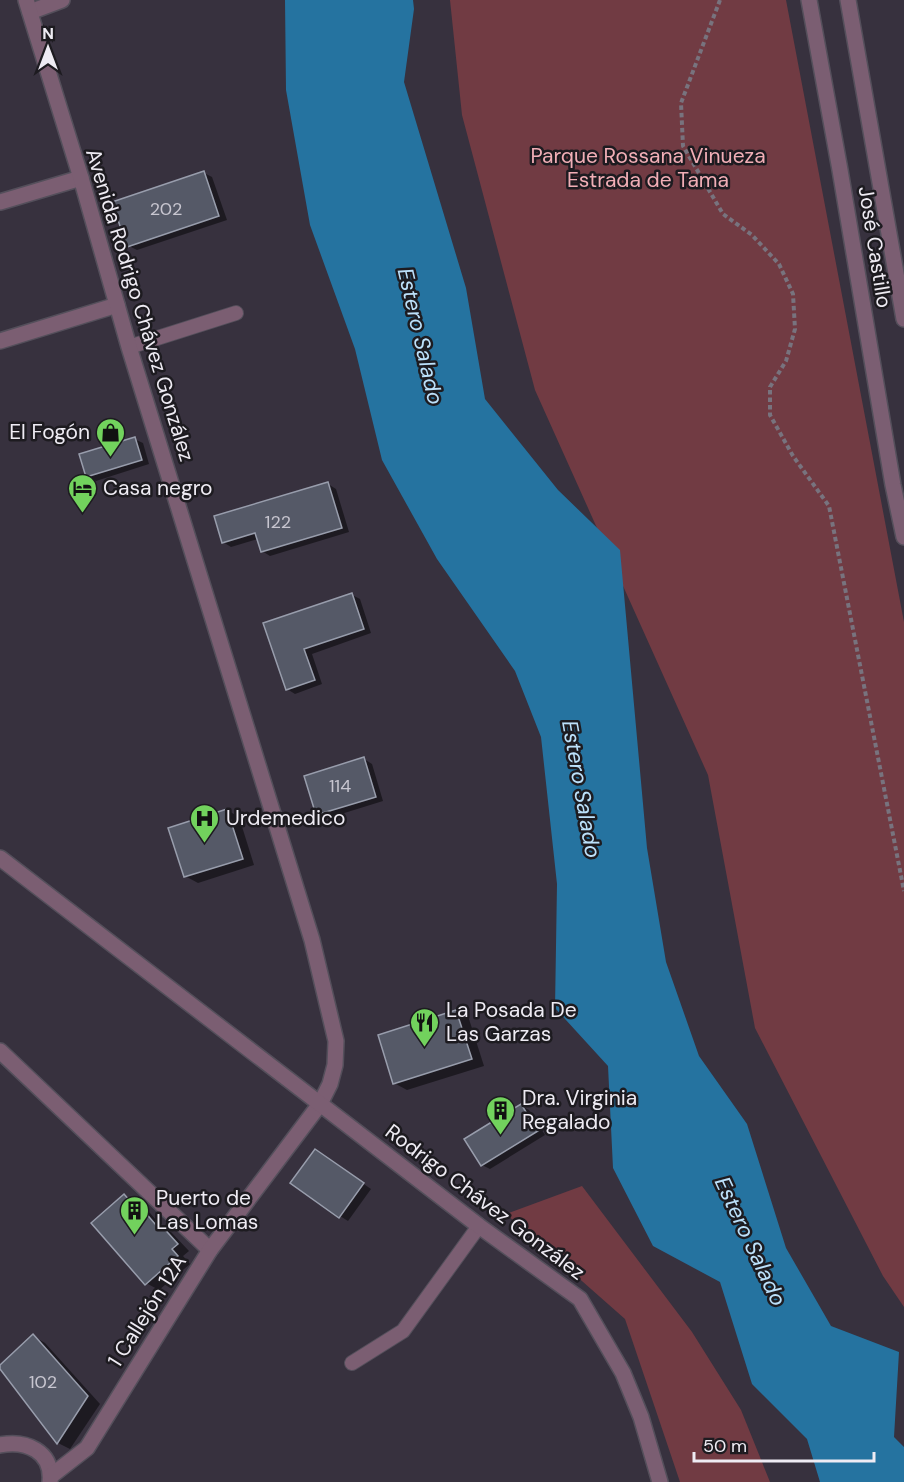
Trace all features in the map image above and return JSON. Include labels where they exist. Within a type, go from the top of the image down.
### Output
[{"type":"street","points":[[28,6],[62,0]]},
{"type":"street","name":"José Castillo","points":[[809,0],[899,484],[904,537]]},
{"type":"street","name":"José Castillo","points":[[848,0],[904,319]]},
{"type":"street","name":"Avenida Rodrigo Chávez González","points":[[28,6],[81,178],[129,347],[312,940],[336,1041],[333,1074],[320,1104]]},
{"type":"street","points":[[0,202],[81,178]]},
{"type":"street","points":[[0,340],[117,304]]},
{"type":"street","name":"Rodrigo Chávez González","points":[[0,858],[478,1226],[580,1299],[623,1373],[641,1417],[660,1482]]},
{"type":"street","points":[[0,1051],[210,1250]]},
{"type":"street","name":"1 Callejón 12A","points":[[50,1479],[87,1448],[210,1250],[320,1104]]},
{"type":"street","points":[[0,1445],[14,1443],[27,1445],[39,1452],[47,1463],[50,1479]]},
{"type":"lane","points":[[129,347],[236,313]]},
{"type":"lane","points":[[352,1363],[404,1331],[478,1226]]},
{"type":"path","points":[[720,0],[681,103],[683,146],[723,214],[752,235],[779,264],[793,294],[795,329],[786,361],[770,387],[770,416],[793,456],[829,506],[904,891]]},
{"type":"green space","name":"Parque Rossana Vinueza Estrada de Tama","points":[[450,0],[786,0],[904,622],[904,1307],[883,1276],[755,1028],[708,775],[535,390],[462,115]]},
{"type":"green space","points":[[582,1186],[692,1332],[741,1410],[770,1482],[680,1482],[625,1319],[506,1214]]},
{"type":"water","name":"Estero Salado","points":[[285,0],[413,0],[414,9],[404,82],[466,288],[485,399],[558,490],[620,550],[647,848],[666,962],[699,1056],[747,1124],[786,1248],[831,1326],[899,1352],[894,1437],[904,1447],[904,1482],[820,1482],[807,1439],[752,1384],[720,1282],[653,1246],[613,1168],[608,1066],[555,1008],[557,884],[541,737],[515,671],[437,559],[382,460],[355,349],[310,225],[286,90]]},
{"type":"building","points":[[204,171],[219,216],[127,247],[112,202]]},
{"type":"building","name":"El Fogón","points":[[135,437],[142,460],[86,477],[79,454]]},
{"type":"building","points":[[328,482],[342,528],[261,552],[255,533],[222,543],[214,516]]},
{"type":"building","points":[[352,593],[364,629],[304,649],[315,680],[286,690],[263,623]]},
{"type":"building","points":[[364,757],[376,797],[316,815],[304,776]]},
{"type":"building","name":"Urdemedico","points":[[227,809],[243,859],[184,877],[168,828]]},
{"type":"building","name":"La Posada De Las Garzas","points":[[456,1010],[472,1059],[393,1084],[378,1035]]},
{"type":"building","name":"Dra. Virginia Regalado","points":[[521,1104],[538,1131],[481,1166],[464,1139]]},
{"type":"building","points":[[315,1149],[364,1183],[339,1218],[290,1183]]},
{"type":"building","name":"Puerto de Las Lomas","points":[[124,1194],[135,1207],[138,1204],[156,1225],[159,1223],[178,1244],[172,1249],[178,1256],[145,1285],[91,1223]]},
{"type":"building","points":[[33,1334],[88,1396],[57,1444],[0,1369],[0,1365]]},
{"type":"place","name":"El Fogón","points":[[111,458]]},
{"type":"place","name":"Casa negro","points":[[82,514]]},
{"type":"place","name":"Urdemedico","points":[[205,844]]},
{"type":"place","name":"La Posada De Las Garzas","points":[[425,1048]]},
{"type":"place","name":"Dra. Virginia Regalado","points":[[501,1136]]},
{"type":"place","name":"Puerto de Las Lomas","points":[[135,1236]]}]
